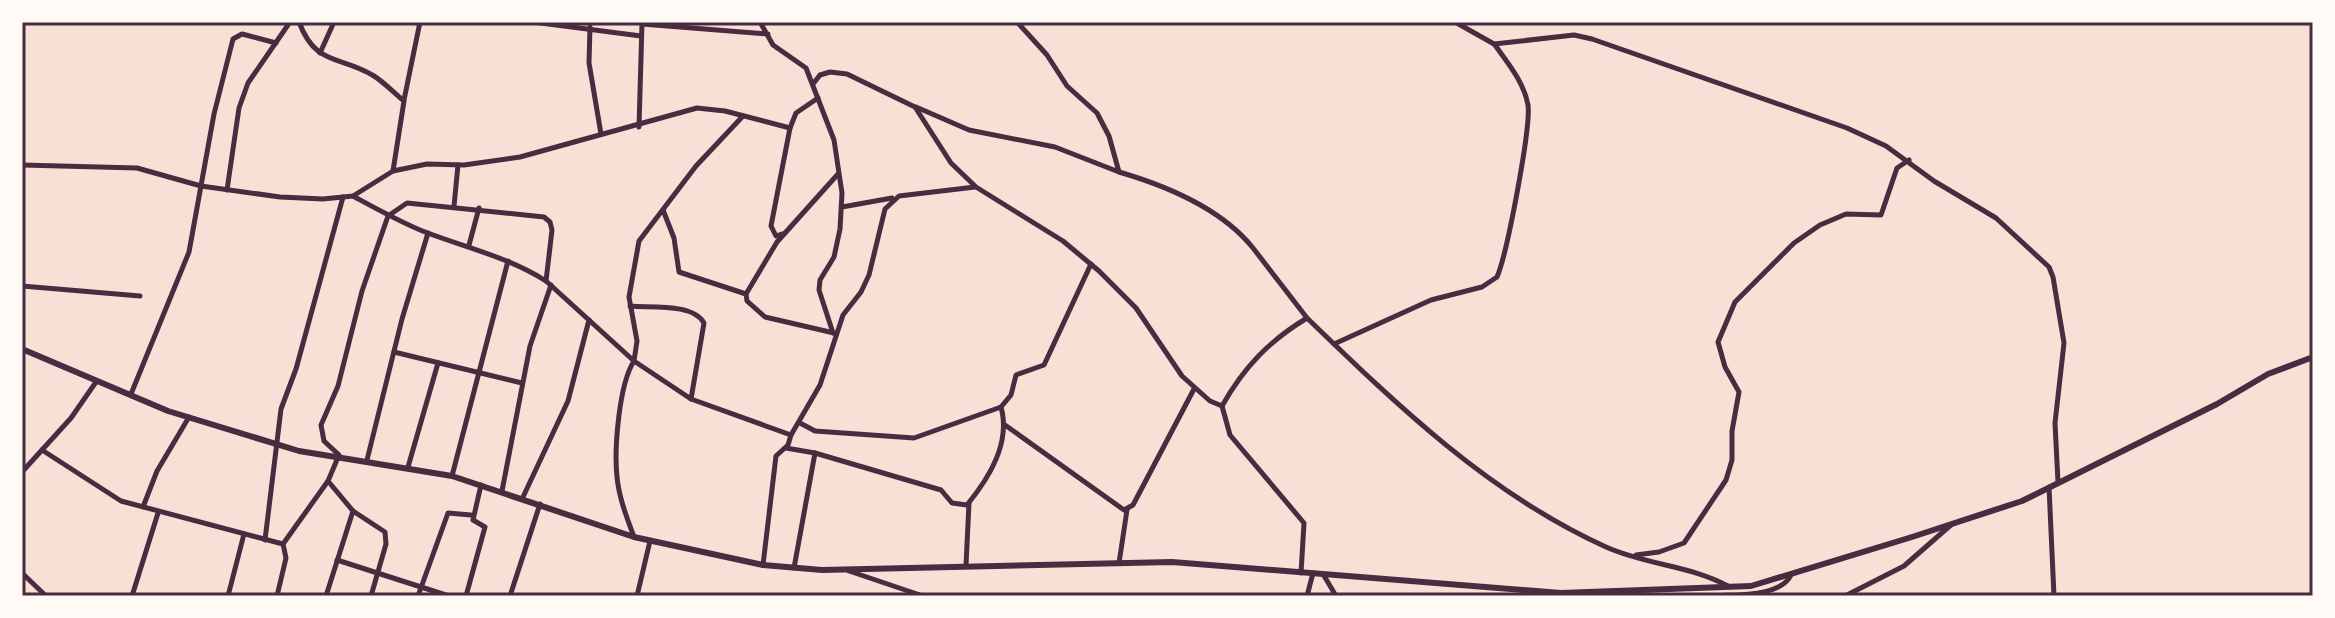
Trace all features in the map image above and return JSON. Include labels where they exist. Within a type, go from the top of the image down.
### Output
[{"type":"street","points":[[227,190],[239,108],[248,83],[290,22]]},
{"type":"street","points":[[299,22],[310,46],[374,76],[404,101]]},
{"type":"street","points":[[320,53],[334,22]]},
{"type":"street","points":[[393,171],[420,22]]},
{"type":"street","points":[[533,22],[641,36]]},
{"type":"street","points":[[760,22],[773,45],[806,68],[829,123],[842,207],[838,243],[819,285],[835,334]]},
{"type":"street","points":[[1017,22],[1047,55],[1067,86],[1097,113],[1109,136],[1119,172]]},
{"type":"street","points":[[1334,344],[1431,300],[1482,287],[1497,277],[1515,200],[1528,106],[1512,69],[1494,44],[1455,22]]},
{"type":"street","points":[[639,127],[642,23],[768,34]]},
{"type":"street","points":[[590,27],[589,63],[601,134]]},
{"type":"street","points":[[131,394],[189,252],[214,114],[233,39],[242,34],[276,43]]},
{"type":"street","points":[[1494,44],[1574,35],[1592,39],[1847,128],[1909,160],[1934,181],[1996,218],[2049,267],[2062,320],[2064,343],[2055,423],[2058,482]]},
{"type":"street","points":[[813,84],[820,75],[830,72],[847,74],[969,130],[1055,147],[1179,194],[1225,223],[1252,247],[1307,318],[1426,430],[1497,486],[1605,546],[1629,555],[1695,570],[1728,586]]},
{"type":"street","points":[[786,233],[776,236],[771,226],[790,128],[796,113],[818,98]]},
{"type":"street","points":[[915,107],[951,163],[976,187],[1040,226],[1091,264],[1136,308],[1194,389],[1222,406]]},
{"type":"street","points":[[22,165],[137,168],[227,190],[280,197],[343,197],[353,196],[393,171],[427,164],[458,165],[520,157],[601,134],[639,127],[697,108],[743,115],[790,128]]},
{"type":"street","points":[[634,537],[624,511],[617,475],[622,397],[637,341],[630,306],[639,241],[696,166],[743,115]]},
{"type":"street","points":[[1629,555],[1659,552],[1684,543],[1726,480],[1732,460],[1732,431],[1739,392],[1725,367],[1718,342],[1735,302],[1794,243],[1820,225],[1846,214],[1881,215],[1897,168],[1909,160]]},
{"type":"street","points":[[454,206],[458,165]]},
{"type":"street","points":[[835,334],[765,317],[747,301],[746,294],[786,233],[839,173]]},
{"type":"street","points":[[842,207],[899,196],[976,187]]},
{"type":"street","points":[[353,196],[388,216],[508,261],[549,283],[634,361],[691,399],[791,435]]},
{"type":"street","points":[[763,565],[776,456],[800,423],[820,385],[843,315],[861,292],[869,275],[885,209],[899,196]]},
{"type":"street","points":[[265,540],[281,409],[296,369],[343,197]]},
{"type":"street","points":[[339,455],[324,441],[321,425],[338,386],[362,291],[388,216],[407,203],[544,217],[550,222],[549,283],[530,346],[502,491]]},
{"type":"street","points":[[469,245],[479,208]]},
{"type":"street","points":[[663,210],[674,238],[679,272],[746,294]]},
{"type":"street","points":[[367,460],[428,233]]},
{"type":"street","points":[[452,476],[508,261]]},
{"type":"street","points":[[800,423],[815,431],[902,439],[931,435],[1001,407],[1011,395],[1016,375],[1044,365],[1091,264]]},
{"type":"street","points":[[22,286],[140,296]]},
{"type":"street","points":[[630,306],[691,312],[700,316],[704,323],[691,399]]},
{"type":"street","points":[[1301,573],[1304,523],[1230,435],[1222,406],[1235,381],[1262,349],[1307,318]]},
{"type":"street","points":[[523,497],[568,401],[589,320]]},
{"type":"street","points":[[22,349],[96,382],[189,417],[299,451],[339,455],[452,476],[523,497],[634,537],[763,565],[844,569],[1172,562],[1514,592],[1631,592],[1751,586],[1791,575],[2022,501],[2217,404],[2268,374],[2313,359]]},
{"type":"street","points":[[394,352],[522,383]]},
{"type":"street","points":[[408,467],[438,363]]},
{"type":"street","points":[[22,472],[71,418],[96,382]]},
{"type":"street","points":[[1005,425],[1032,441],[1118,509],[1127,509],[1133,505],[1194,389]]},
{"type":"street","points":[[966,565],[969,503],[999,455],[1005,425],[1001,407]]},
{"type":"street","points":[[143,507],[157,471],[189,417]]},
{"type":"street","points":[[785,447],[941,490],[952,503],[969,503]]},
{"type":"street","points":[[42,450],[121,501],[283,544]]},
{"type":"street","points":[[794,568],[815,453]]},
{"type":"street","points":[[277,596],[286,558],[283,544],[328,481],[339,455]]},
{"type":"street","points":[[328,481],[353,511],[385,532],[386,544],[371,596]]},
{"type":"street","points":[[466,596],[485,527],[473,520],[471,515],[481,484]]},
{"type":"street","points":[[2049,486],[2054,596]]},
{"type":"street","points":[[510,596],[540,503]]},
{"type":"street","points":[[1119,563],[1127,509]]},
{"type":"street","points":[[326,596],[353,511]]},
{"type":"street","points":[[132,596],[158,513]]},
{"type":"street","points":[[418,596],[448,513],[471,515]]},
{"type":"street","points":[[1845,596],[1904,566],[1952,524]]},
{"type":"street","points":[[228,596],[244,534]]},
{"type":"street","points":[[637,596],[650,541]]},
{"type":"street","points":[[337,560],[449,596]]},
{"type":"street","points":[[844,569],[923,596]]},
{"type":"street","points":[[22,573],[46,596]]},
{"type":"street","points":[[1307,596],[1313,573]]},
{"type":"street","points":[[1323,574],[1336,596]]},
{"type":"street","points":[[1710,596],[1775,589],[1786,585],[1791,575]]}]
